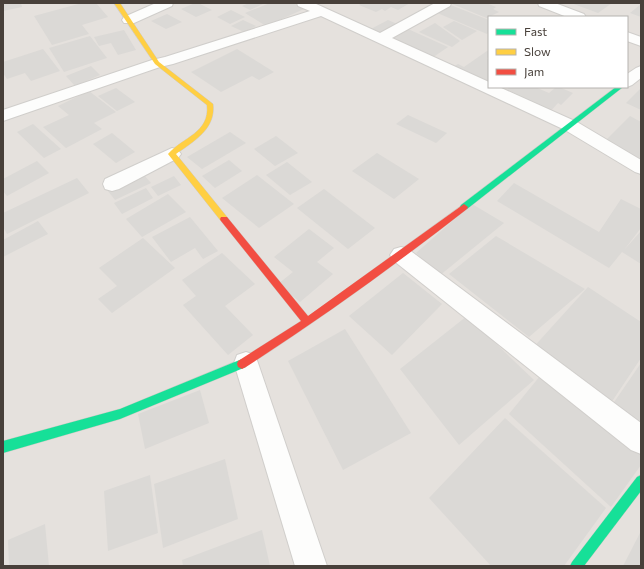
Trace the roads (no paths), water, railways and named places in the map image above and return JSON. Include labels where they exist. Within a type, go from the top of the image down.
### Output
[{"type":"street","points":[[112,184],[172,154],[204,128],[213,114],[213,108],[210,104],[157,63],[117,3]]},
{"type":"street","points":[[129,20],[166,3]]},
{"type":"street","points":[[302,3],[488,87]]},
{"type":"street","points":[[382,38],[446,3]]},
{"type":"street","points":[[544,3],[576,16]]},
{"type":"street","points":[[3,116],[157,63],[168,61],[320,12]]},
{"type":"street","points":[[628,36],[641,42]]},
{"type":"street","points":[[628,81],[641,70]]},
{"type":"street","points":[[489,88],[571,126],[641,168]]},
{"type":"street","points":[[3,447],[120,414],[246,363],[307,322],[401,255],[619,88]]},
{"type":"street","points":[[172,154],[307,322]]},
{"type":"street","points":[[401,255],[641,440]]},
{"type":"street","points":[[246,363],[311,566]]},
{"type":"street","points":[[582,564],[641,481]]}]
